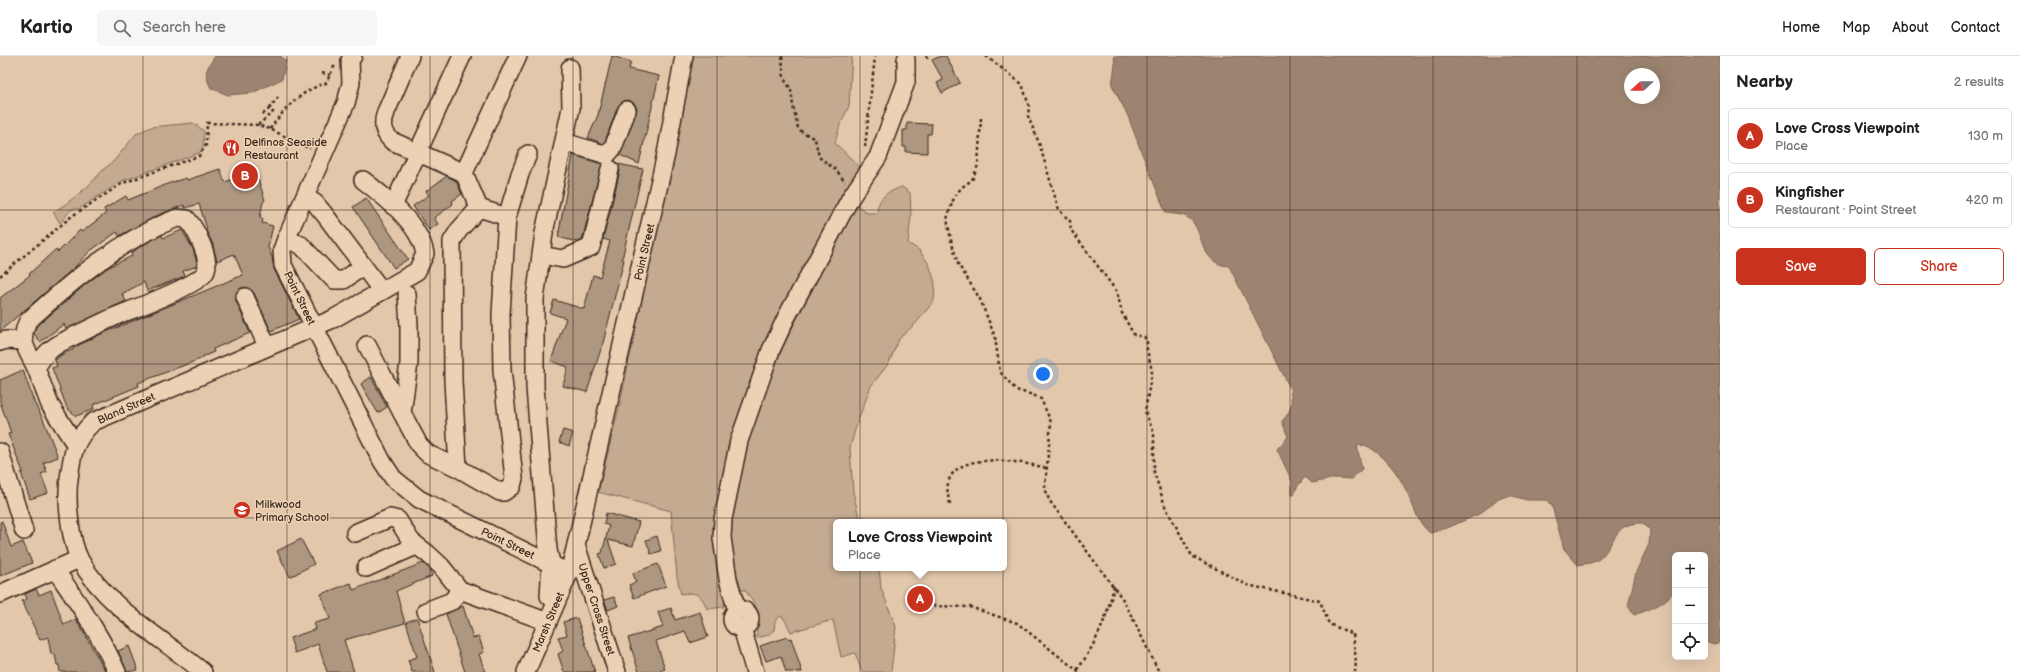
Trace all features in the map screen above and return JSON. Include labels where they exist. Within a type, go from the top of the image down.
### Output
[{"type":"street","name":"Point Street","points":[[353,56],[350,60],[351,82],[346,102],[306,197],[286,239],[282,250],[283,265],[382,461],[393,478],[419,499],[569,573],[666,154],[684,56]]},
{"type":"street","points":[[410,56],[386,112],[383,126],[387,137],[392,141],[464,173],[479,208],[507,217]]},
{"type":"street","points":[[393,206],[462,56]]},
{"type":"street","points":[[464,173],[518,56]]},
{"type":"street","points":[[755,672],[742,628],[749,624],[750,616],[745,610],[737,610],[726,568],[722,538],[723,519],[739,441],[771,350],[786,318],[851,197],[877,159],[906,82],[906,59]]},
{"type":"street","points":[[355,533],[390,518],[394,518],[398,520],[411,542],[428,554],[441,566],[460,590],[550,619],[549,596],[551,563],[548,550],[535,387],[535,299],[541,256],[571,108],[570,68]]},
{"type":"street","points":[[564,142],[607,155],[613,148],[627,110]]},
{"type":"street","points":[[367,345],[419,445],[428,454],[458,468],[500,492],[504,492],[512,486],[514,478],[512,450],[502,370],[502,314],[507,217],[520,174],[528,154]]},
{"type":"street","points":[[541,256],[563,259],[591,247],[610,169]]},
{"type":"street","name":"Bland Street","points":[[202,672],[119,606],[104,592],[79,559],[71,528],[68,508],[68,486],[75,444],[82,431],[93,422],[314,327],[382,292],[417,271],[425,254],[420,236],[410,222],[363,180]]},
{"type":"street","points":[[306,197],[315,203],[325,215],[382,292]]},
{"type":"street","points":[[458,468],[453,381],[452,241],[459,230],[479,208]]},
{"type":"street","points":[[36,368],[44,355],[66,340],[182,288],[204,274],[208,266],[206,255],[191,224],[186,219],[177,218],[154,228],[107,255],[28,321],[22,332],[23,341],[36,368],[50,405],[75,444]]},
{"type":"street","points":[[286,239],[301,245],[334,280],[344,280],[364,266]]},
{"type":"street","points":[[402,413],[408,364],[409,326],[407,294]]},
{"type":"street","points":[[245,297],[268,346]]},
{"type":"street","points":[[0,342],[6,340],[23,341]]},
{"type":"street","points":[[0,452],[24,532]]},
{"type":"street","points":[[366,568],[416,546]]},
{"type":"street","name":"Upper Cross Street","points":[[576,546],[617,672]]},
{"type":"street","points":[[534,556],[549,596]]},
{"type":"street","points":[[0,594],[79,559]]},
{"type":"street","points":[[56,569],[109,653],[116,672]]},
{"type":"street","name":"Marsh Street","points":[[526,672],[569,573]]},
{"type":"street","points":[[426,611],[452,601],[460,590]]},
{"type":"path","points":[[782,56],[784,79],[791,89],[798,128],[800,131],[815,139],[819,157],[837,171],[846,184],[851,197]]},
{"type":"path","points":[[875,56],[864,154],[877,159]]},
{"type":"path","points":[[926,56],[929,60]]},
{"type":"path","points":[[986,56],[1022,84],[1029,106],[1028,116],[1039,144],[1059,210],[1070,221],[1071,230],[1117,292],[1122,313],[1134,335],[1144,337],[1147,340],[1147,350],[1152,371],[1145,412],[1154,433],[1154,472],[1165,506],[1192,556],[1247,585],[1320,601],[1329,624],[1353,634],[1356,662],[1355,672]]},
{"type":"path","points":[[270,129],[281,113],[312,88],[326,83],[337,62]]},
{"type":"path","points":[[322,73],[330,75]]},
{"type":"path","points":[[262,115],[269,109],[279,96]]},
{"type":"path","points":[[258,125],[272,112],[269,109]]},
{"type":"path","points":[[981,118],[978,165],[972,180],[962,187],[954,197],[947,219],[958,264],[980,299],[995,337],[1000,372],[1016,390],[1033,395],[1041,400],[1051,422],[1045,488],[1049,500],[1124,600],[1159,672]]},
{"type":"path","points":[[0,276],[72,216],[117,186],[143,175],[199,156],[206,144],[207,123],[258,125],[270,129],[310,149]]},
{"type":"path","points":[[950,504],[947,489],[949,479],[966,464],[980,461],[1006,461],[1046,468]]},
{"type":"path","points":[[923,600],[934,606],[970,607],[1017,623],[1078,671],[1102,629],[1114,586]]},
{"type":"shaded area","points":[[215,56],[280,56],[286,60],[282,79],[252,93],[228,95],[211,88],[206,75]]},
{"type":"shaded area","points":[[693,56],[852,56],[849,106],[840,125],[835,143],[863,170],[734,452],[724,607],[707,609],[703,600],[697,595],[691,593],[681,594],[677,577],[671,511],[598,492],[619,408]]},
{"type":"shaded area","points":[[1114,56],[1720,56],[1720,642],[1715,644],[1708,642],[1708,552],[1672,552],[1672,593],[1664,602],[1634,615],[1628,606],[1636,572],[1649,544],[1650,530],[1643,523],[1625,526],[1616,535],[1609,547],[1599,559],[1578,565],[1564,549],[1552,506],[1546,500],[1527,500],[1509,495],[1499,499],[1479,514],[1447,528],[1430,533],[1420,521],[1402,483],[1392,468],[1373,449],[1365,445],[1357,446],[1362,469],[1351,479],[1336,478],[1312,483],[1305,477],[1297,487],[1294,495],[1292,495],[1292,481],[1277,449],[1288,437],[1282,421],[1286,417],[1291,406],[1290,388],[1229,266],[1219,264],[1211,259],[1206,252],[1193,222],[1185,216],[1166,213],[1128,116],[1112,85],[1115,65]]},
{"type":"shaded area","points":[[193,123],[204,131],[203,148],[199,153],[122,181],[79,209],[70,211],[60,223],[53,212],[66,204],[87,187],[105,168],[113,162],[136,134],[151,127]]},
{"type":"shaded area","points":[[902,187],[910,193],[911,216],[908,243],[919,250],[929,264],[935,283],[934,301],[916,323],[899,339],[889,363],[871,386],[857,423],[850,448],[853,492],[858,513],[861,519],[833,519],[833,571],[879,571],[881,588],[896,627],[891,672],[862,672],[855,653],[841,657],[833,620],[791,632],[784,618],[780,616],[775,621],[774,630],[768,635],[757,638],[756,606],[745,590],[738,590],[726,536],[739,464],[772,371],[789,334],[857,205],[867,213],[877,213],[879,202],[892,191]]},
{"type":"building","points":[[612,56],[631,62],[629,69],[659,76],[639,164],[620,155],[636,113],[637,108],[631,101],[625,100],[618,106],[604,144],[588,138],[598,115]]},
{"type":"building","points":[[941,56],[946,56],[960,83],[942,93],[937,83],[943,80],[932,60]]},
{"type":"building","points":[[907,123],[932,124],[931,134],[927,134],[927,153],[906,152],[906,147],[903,147],[903,130],[907,130]]},
{"type":"building","points":[[573,155],[602,164],[582,240],[577,242],[558,237]]},
{"type":"building","points":[[618,164],[643,169],[622,259],[624,260],[603,343],[587,392],[563,386],[568,367],[551,361],[566,318],[550,313],[554,300],[584,309],[593,275],[600,277],[610,241],[603,239],[620,171]]},
{"type":"building","points":[[220,169],[225,182],[250,173],[252,178],[257,176],[265,200],[263,202],[260,217],[263,219],[262,223],[273,226],[268,247],[272,257],[274,269],[299,319],[271,331],[254,293],[246,287],[241,288],[237,291],[236,301],[250,333],[213,349],[214,352],[202,357],[203,358],[138,383],[139,386],[93,405],[94,409],[76,416],[67,408],[52,368],[57,366],[55,360],[61,355],[74,349],[73,348],[99,335],[243,275],[234,254],[217,261],[212,242],[205,229],[207,229],[199,204],[185,208],[184,205],[158,215],[119,236],[117,232],[90,251],[74,268],[0,331],[0,298],[30,275],[29,274],[56,249],[58,252],[80,230],[82,232],[106,213],[104,209],[126,196],[128,200],[170,183],[186,178],[187,180]]},
{"type":"building","points":[[447,176],[456,181],[462,194],[452,201],[453,204],[434,218],[438,224],[429,230],[413,206],[429,195],[426,191]]},
{"type":"building","points":[[366,198],[408,259],[394,268],[353,207]]},
{"type":"building","points":[[182,230],[193,249],[197,263],[197,266],[183,271],[185,276],[147,291],[144,282],[122,294],[126,301],[66,329],[64,324],[40,342],[34,333],[36,327],[86,284],[107,268],[132,256],[131,253],[141,246],[162,235],[163,238]]},
{"type":"building","points":[[23,370],[34,402],[43,419],[58,457],[43,463],[47,472],[41,474],[48,493],[30,499],[21,473],[23,472],[8,434],[11,433],[0,402],[0,380]]},
{"type":"building","points":[[371,377],[387,407],[378,413],[361,384]]},
{"type":"building","points":[[563,430],[573,433],[569,446],[559,442]]},
{"type":"building","points":[[606,513],[639,522],[633,546],[608,540],[616,564],[604,568],[599,554],[602,553],[609,526],[604,524]]},
{"type":"building","points":[[2,521],[11,547],[23,542],[32,563],[0,576],[0,522]]},
{"type":"building","points":[[657,536],[661,551],[651,554],[646,540]]},
{"type":"building","points":[[301,539],[314,564],[290,577],[277,551]]},
{"type":"building","points":[[423,563],[430,569],[432,576],[396,591],[405,623],[344,640],[354,672],[327,672],[318,644],[295,653],[290,638],[316,629],[314,623],[330,619],[321,594],[351,583],[353,590]]},
{"type":"building","points":[[658,564],[666,586],[634,598],[629,585],[636,582],[633,573]]},
{"type":"building","points":[[36,589],[39,595],[51,590],[64,625],[76,619],[106,672],[60,672],[55,654],[51,654],[48,637],[40,640],[22,601],[27,599],[25,594]]},
{"type":"building","points":[[614,597],[618,606],[608,610],[604,600]]},
{"type":"building","points":[[463,606],[473,638],[479,637],[484,652],[479,654],[485,672],[465,672],[446,614]]},
{"type":"building","points":[[671,608],[675,620],[700,612],[708,637],[690,643],[685,631],[656,641],[665,669],[657,672],[639,672],[628,638],[663,627],[658,612]]},
{"type":"building","points":[[417,618],[435,672],[412,672],[408,660],[417,657],[406,622]]},
{"type":"building","points":[[577,618],[595,672],[564,672],[558,654],[563,651],[558,637],[567,635],[563,622]]},
{"type":"building","points":[[787,637],[788,639],[791,638],[802,672],[786,672],[781,656],[766,661],[760,646]]},
{"type":"building","points":[[129,646],[138,670],[127,672],[118,651]]},
{"type":"place","name":"Delfinos Seaside Restaurant","points":[[231,148]]},
{"type":"place","name":"Kingfisher","points":[[245,176]]},
{"type":"place","name":"Milkwood Primary School","points":[[242,510]]},
{"type":"place","name":"Love Cross Viewpoint","points":[[920,599]]}]
